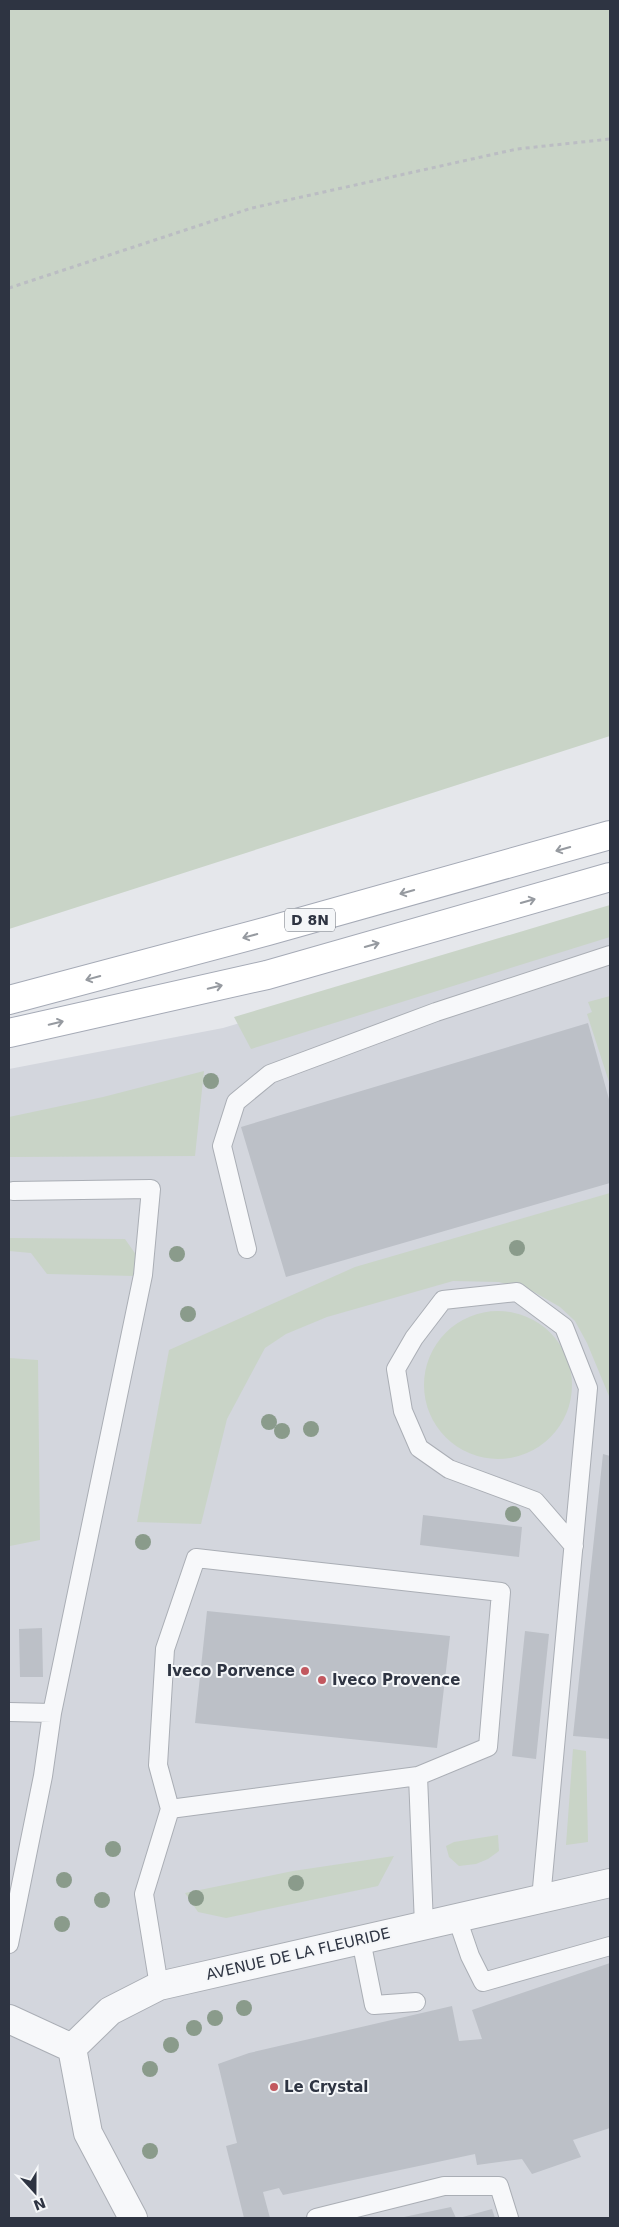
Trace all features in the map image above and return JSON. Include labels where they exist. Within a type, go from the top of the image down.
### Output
[{"type":"main road","name":"D 8N","points":[[9,1000],[268,932],[610,836]]},
{"type":"main road","points":[[9,1033],[267,975],[610,877]]},
{"type":"street","name":"AVENUE DE LA FLEURIDE","points":[[72,2048],[110,2012],[159,1986],[610,1883]]},
{"type":"street","points":[[9,2019],[72,2048],[88,2133],[133,2218]]},
{"type":"lane","points":[[247,1248],[222,1146],[236,1102],[270,1074],[436,1012],[610,955]]},
{"type":"lane","points":[[9,1944],[43,1776],[52,1713],[143,1274],[151,1189],[13,1191]]},
{"type":"lane","points":[[541,1899],[574,1546],[588,1388],[564,1327],[517,1292],[443,1300],[414,1338],[396,1369],[403,1411],[419,1448],[449,1469],[535,1501],[574,1546]]},
{"type":"lane","points":[[159,1986],[144,1894],[170,1809],[158,1766],[165,1650],[196,1558],[501,1592],[488,1748],[418,1776],[170,1809]]},
{"type":"lane","points":[[9,1712],[52,1713]]},
{"type":"lane","points":[[418,1776],[424,1925]]},
{"type":"lane","points":[[457,1918],[470,1956],[483,1982],[610,1946]]},
{"type":"lane","points":[[361,1940],[374,2005],[416,2002]]},
{"type":"lane","points":[[316,2218],[444,2186],[499,2186],[509,2218]]},
{"type":"path","points":[[9,288],[252,208],[517,149],[610,139]]},
{"type":"shaded area","points":[[9,9],[610,9],[610,736],[9,929]]},
{"type":"shaded area","points":[[610,905],[610,937],[251,1049],[234,1017]]},
{"type":"shaded area","points":[[610,915],[610,2218],[9,2218],[9,1069],[223,1028]]},
{"type":"shaded area","points":[[610,996],[610,1085],[587,1014],[592,1012],[588,1002]]},
{"type":"shaded area","points":[[204,1071],[195,1156],[9,1157],[9,1117],[103,1097]]},
{"type":"shaded area","points":[[610,1193],[609,1396],[587,1343],[575,1321],[560,1307],[534,1292],[499,1282],[453,1281],[327,1317],[286,1334],[265,1348],[227,1419],[201,1524],[137,1522],[169,1350],[355,1267]]},
{"type":"shaded area","points":[[9,1238],[125,1239],[139,1259],[135,1276],[47,1274],[31,1253],[9,1251]]},
{"type":"shaded area","points":[[498,1311],[526,1317],[550,1333],[566,1357],[572,1385],[566,1413],[550,1437],[526,1453],[498,1459],[470,1453],[446,1437],[430,1413],[424,1385],[430,1357],[446,1333],[470,1317]]},
{"type":"shaded area","points":[[9,1358],[38,1360],[40,1540],[10,1546]]},
{"type":"shaded area","points":[[573,1749],[586,1751],[588,1842],[566,1845]]},
{"type":"shaded area","points":[[498,1835],[499,1851],[488,1859],[476,1864],[459,1866],[449,1857],[446,1846],[454,1842]]},
{"type":"shaded area","points":[[394,1856],[378,1886],[226,1918],[198,1912],[185,1893],[293,1871]]},
{"type":"building","points":[[588,1023],[610,1103],[610,1183],[286,1277],[241,1127]]},
{"type":"building","points":[[603,1454],[610,1456],[610,1739],[573,1736]]},
{"type":"building","points":[[423,1515],[522,1527],[519,1557],[420,1545]]},
{"type":"building","name":"Iveco Provence","points":[[207,1611],[450,1636],[437,1748],[195,1723]]},
{"type":"building","points":[[42,1628],[43,1677],[20,1677],[19,1629]]},
{"type":"building","points":[[525,1631],[549,1634],[536,1759],[512,1756]]},
{"type":"building","points":[[610,1963],[610,2128],[573,2140],[581,2157],[532,2174],[522,2159],[477,2165],[475,2154],[283,2195],[279,2188],[263,2192],[270,2218],[244,2218],[226,2146],[237,2143],[218,2064],[249,2053],[452,2006],[459,2041],[482,2039],[472,2010]]},
{"type":"building","points":[[451,2207],[456,2218],[404,2217]]},
{"type":"building","points":[[492,2209],[495,2218],[459,2218]]},
{"type":"place","name":"Iveco Porvence","points":[[305,1671]]},
{"type":"place","name":"Iveco Provence","points":[[322,1680]]},
{"type":"place","name":"Le Crystal","points":[[274,2087]]}]
